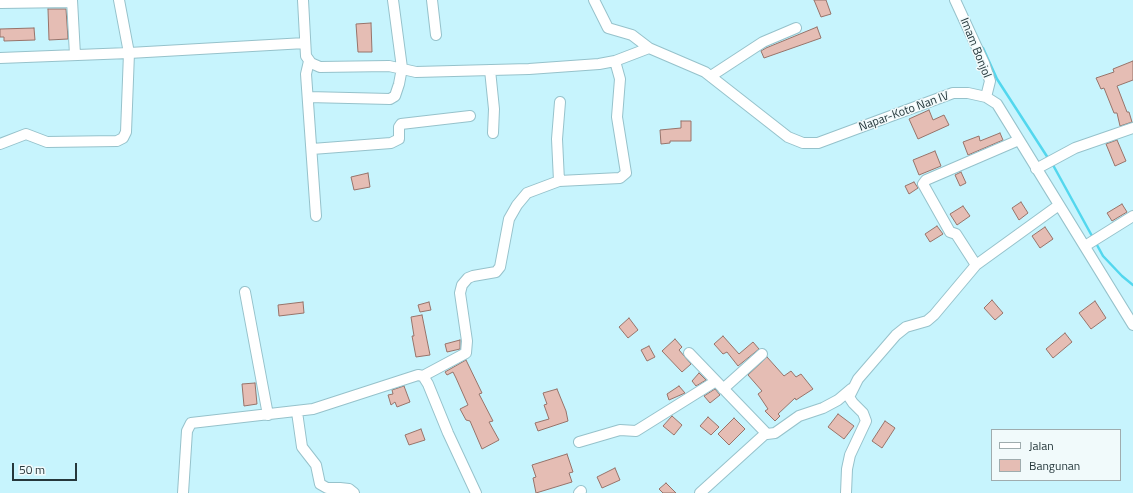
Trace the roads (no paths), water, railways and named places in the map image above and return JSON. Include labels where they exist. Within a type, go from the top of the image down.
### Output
[{"type":"street","points":[[0,144],[26,134],[47,142],[122,139],[126,132],[129,53],[119,0]]},
{"type":"street","points":[[303,0],[306,56],[309,61],[320,67],[389,66],[416,72],[529,69],[600,64],[616,61],[648,48]]},
{"type":"street","points":[[308,97],[393,98],[399,84],[402,68],[393,0]]},
{"type":"street","points":[[432,0],[436,35]]},
{"type":"street","name":"Napar-Koto Nan IV","points":[[594,0],[608,28],[632,35],[648,48],[692,65],[711,76],[788,137],[803,143],[818,143],[953,93],[968,93],[986,97],[997,104],[1133,325]]},
{"type":"street","name":"Imam Bonjol","points":[[955,0],[984,63],[990,81],[986,97]]},
{"type":"street","points":[[5,2],[72,1],[75,55]]},
{"type":"street","points":[[711,76],[762,42],[796,28]]},
{"type":"street","points":[[0,58],[129,53],[305,43]]},
{"type":"street","points":[[309,61],[306,74],[316,216]]},
{"type":"street","points":[[183,493],[187,431],[189,425],[193,422],[297,412],[326,406],[413,376],[423,376],[466,353],[467,341],[460,293],[462,285],[468,278],[496,272],[500,267],[510,219],[517,205],[527,193],[559,181],[620,178],[626,173],[617,117],[620,80],[616,61]]},
{"type":"street","points":[[490,70],[494,110],[493,133]]},
{"type":"street","points":[[559,181],[558,139],[560,102]]},
{"type":"street","points":[[312,149],[391,143],[399,140],[399,128],[401,124],[470,116]]},
{"type":"street","points":[[1036,169],[1075,148],[1133,128]]},
{"type":"street","points":[[976,265],[956,234],[950,232],[923,184],[926,180],[1019,140]]},
{"type":"street","points":[[700,493],[765,434],[775,433],[799,416],[824,408],[851,391],[858,379],[896,335],[906,327],[923,322],[934,316],[976,265],[1059,205]]},
{"type":"street","points":[[1084,246],[1133,216]]},
{"type":"street","points":[[245,292],[268,415]]},
{"type":"street","points":[[689,353],[765,434]]},
{"type":"street","points":[[724,389],[762,354]]},
{"type":"street","points":[[423,376],[428,384],[448,433],[476,493]]},
{"type":"street","points":[[579,442],[620,430],[634,432],[716,381]]},
{"type":"street","points":[[846,493],[847,468],[850,455],[866,421],[863,413],[853,403],[851,391]]},
{"type":"street","points":[[297,412],[302,447],[316,465],[320,484],[327,488],[349,489],[354,493]]},
{"type":"waterway","points":[[983,48],[997,79],[1048,158]]},
{"type":"waterway","points":[[1053,165],[1092,236]]},
{"type":"waterway","points":[[1097,245],[1103,256],[1133,285]]}]
